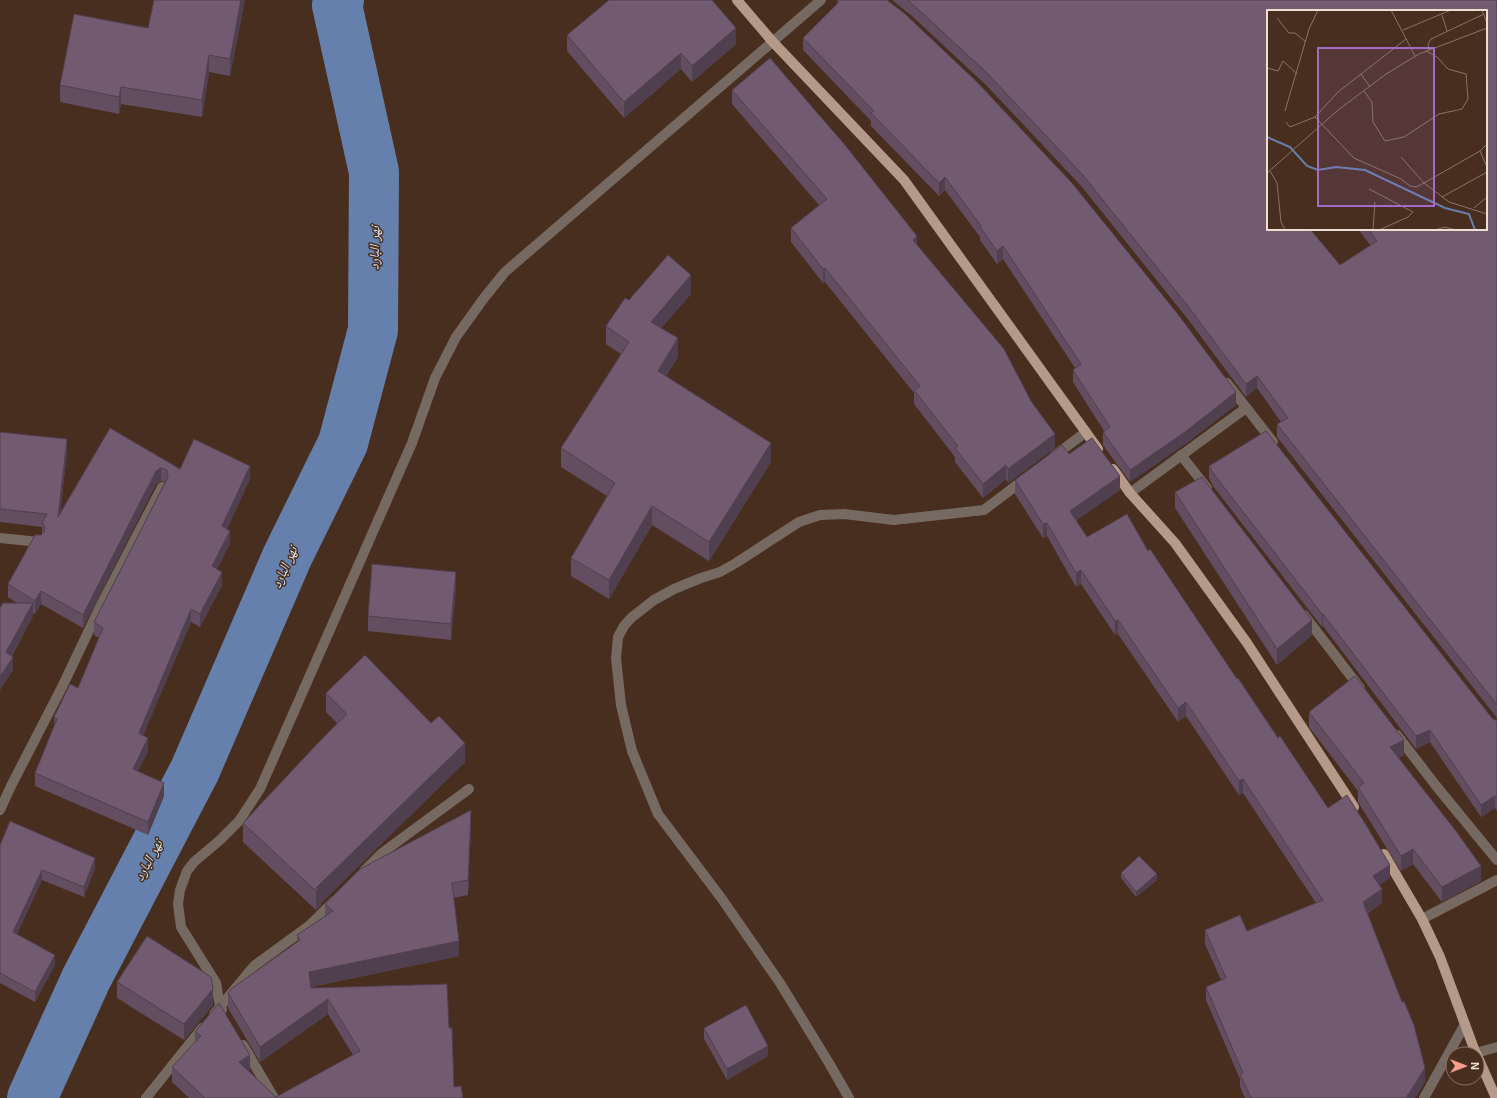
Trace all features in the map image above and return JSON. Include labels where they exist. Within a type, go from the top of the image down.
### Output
[{"type":"main road","points":[[737,0],[772,41],[904,180],[1130,493],[1175,543],[1238,631],[1359,815]]},
{"type":"main road","points":[[1380,848],[1422,919],[1440,957],[1474,1046]]},
{"type":"main road","points":[[1485,1073],[1496,1098]]},
{"type":"street","points":[[228,1020],[220,1007],[216,983],[181,927],[178,904],[180,890],[187,871],[194,862],[220,840],[239,821],[260,789],[412,443],[435,378],[456,337],[505,272],[821,0]]},
{"type":"street","points":[[1223,378],[1281,452]]},
{"type":"street","points":[[1130,493],[1246,408]]},
{"type":"street","points":[[1045,464],[1086,432]]},
{"type":"street","points":[[1181,455],[1215,499]]},
{"type":"street","points":[[849,1098],[780,983],[722,900],[658,814],[632,751],[621,705],[616,658],[618,638],[624,626],[631,618],[654,600],[674,589],[720,572],[799,522],[820,515],[844,514],[894,520],[984,510],[1033,473]]},
{"type":"street","points":[[0,810],[162,487]]},
{"type":"street","points":[[0,538],[39,542]]},
{"type":"street","points":[[1297,605],[1364,693]]},
{"type":"street","points":[[1388,724],[1436,787],[1497,860]]},
{"type":"street","points":[[354,881],[382,853],[469,789]]},
{"type":"street","points":[[1422,919],[1497,880]]},
{"type":"street","points":[[146,1098],[211,1016],[254,966],[310,925],[343,892]]},
{"type":"street","points":[[1424,1098],[1465,1024]]},
{"type":"street","points":[[240,1040],[274,1098]]},
{"type":"street","points":[[1485,1051],[1497,1047]]},
{"type":"building","points":[[154,0],[241,0],[230,59],[209,55],[202,100],[121,87],[119,97],[60,85],[74,14],[148,28]]},
{"type":"building","points":[[609,0],[712,0],[736,28],[692,66],[681,53],[624,102],[567,35]]},
{"type":"building","points":[[837,0],[887,0],[904,13],[977,82],[1072,183],[1177,313],[1236,392],[1185,432],[1130,470],[1103,432],[1110,427],[1073,370],[1081,364],[1003,246],[997,251],[980,227],[981,226],[945,177],[939,183],[871,113],[874,111],[803,38],[839,2]]},
{"type":"building","points":[[908,0],[1497,0],[1497,705],[1277,424],[1288,418],[1257,376],[1246,384],[1187,305],[1082,174],[987,73]]},
{"type":"building","points":[[770,58],[845,145],[917,236],[913,240],[1004,349],[1031,401],[1055,434],[1008,469],[1006,465],[983,484],[955,448],[958,446],[914,390],[920,386],[791,228],[827,199],[732,90]]},
{"type":"building","points":[[668,255],[691,275],[651,322],[678,338],[658,371],[771,443],[709,542],[652,506],[609,580],[571,558],[615,483],[561,448],[629,342],[606,326],[625,298],[629,300]]},
{"type":"building","points":[[110,428],[180,469],[194,439],[250,466],[222,526],[230,531],[212,566],[222,572],[200,614],[191,609],[139,733],[148,738],[133,769],[164,783],[148,822],[35,773],[57,719],[54,717],[70,684],[78,688],[103,628],[94,622],[168,477],[167,470],[161,468],[156,471],[83,615],[41,591],[35,601],[8,584],[35,535],[41,535],[44,532],[45,527],[42,523],[47,514],[0,509],[0,432],[67,439],[58,517]]},
{"type":"building","points":[[1266,431],[1492,718],[1497,720],[1497,798],[1495,796],[1481,805],[1430,730],[1416,736],[1213,473],[1209,466]]},
{"type":"building","points":[[1092,438],[1120,476],[1070,511],[1087,537],[1127,514],[1148,551],[1150,549],[1237,679],[1238,678],[1278,738],[1280,736],[1328,808],[1347,795],[1390,865],[1373,876],[1382,889],[1363,902],[1402,1002],[1404,1001],[1414,1025],[1425,1068],[1406,1098],[1251,1098],[1240,1074],[1243,1073],[1206,987],[1226,978],[1205,930],[1240,915],[1247,931],[1323,900],[1243,779],[1239,781],[1186,702],[1178,708],[1118,620],[1115,621],[1081,570],[1076,573],[1047,523],[1043,524],[1015,480],[1062,445],[1069,454]]},
{"type":"building","points":[[1202,477],[1312,620],[1277,649],[1175,492]]},
{"type":"building","points":[[372,564],[456,572],[451,624],[368,616]]},
{"type":"building","points":[[3,603],[33,603],[6,652],[13,657],[0,677],[0,608]]},
{"type":"building","points":[[365,655],[431,723],[439,716],[465,743],[315,889],[321,886],[316,891],[243,823],[347,714],[326,693]]},
{"type":"building","points":[[1355,676],[1404,740],[1390,747],[1456,831],[1481,866],[1442,887],[1413,849],[1401,856],[1358,787],[1364,783],[1309,712]]},
{"type":"building","points":[[471,810],[468,880],[452,883],[459,941],[309,972],[311,988],[447,984],[449,1028],[452,1028],[454,1087],[461,1086],[463,1098],[205,1098],[172,1067],[201,1036],[195,1032],[219,1003],[250,1055],[239,1062],[276,1097],[360,1051],[328,999],[260,1047],[228,993],[231,989],[300,940],[297,935],[333,911],[325,904],[360,869]]},
{"type":"building","points":[[10,821],[95,858],[84,887],[42,870],[13,932],[55,955],[35,992],[0,973],[0,845]]},
{"type":"building","points":[[1139,856],[1157,874],[1136,892],[1121,873]]},
{"type":"building","points":[[147,936],[211,977],[213,989],[184,1024],[117,982]]},
{"type":"building","points":[[746,1005],[768,1046],[727,1069],[704,1028]]},
{"type":"waterway","name":"نهر البارد","points":[[32,1098],[86,979],[195,770],[287,557],[343,443],[373,330],[374,172],[337,5],[339,0]]}]
